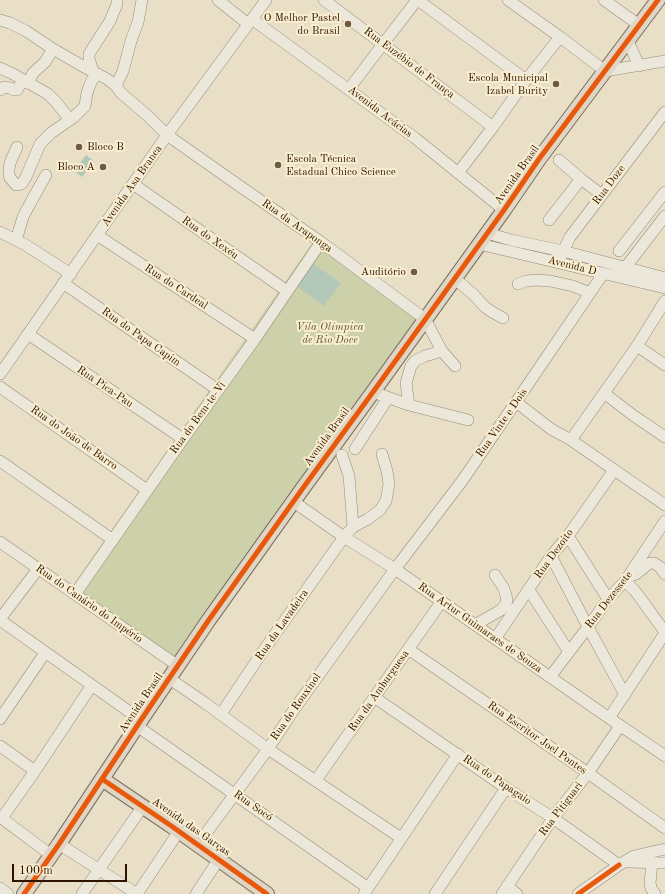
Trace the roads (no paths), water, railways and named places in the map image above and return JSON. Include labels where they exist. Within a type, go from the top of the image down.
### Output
[{"type":"main road","name":"Avenida Brasil","points":[[24,894],[208,621],[544,153],[658,0]]},
{"type":"main road","name":"Avenida das Garças","points":[[102,780],[143,806],[219,859],[252,890],[267,894]]},
{"type":"street","points":[[17,146],[9,169],[10,178],[16,185],[24,182],[40,144],[51,133],[74,117],[85,106],[86,93],[95,72],[89,59],[89,54],[110,21],[117,0]]},
{"type":"street","points":[[116,86],[123,71],[138,22],[142,0]]},
{"type":"street","name":"Avenida Acácias","points":[[218,0],[349,89],[415,138],[504,210]]},
{"type":"street","name":"Avenida Asa Branca","points":[[0,374],[167,135],[266,0]]},
{"type":"street","name":"Rua Euzébio de França","points":[[324,0],[493,127]]},
{"type":"street","points":[[349,89],[382,44],[418,0],[526,80]]},
{"type":"street","points":[[508,0],[605,71],[665,61]]},
{"type":"street","points":[[604,0],[639,25]]},
{"type":"street","name":"Rua da Araponga","points":[[0,21],[26,31],[53,49],[107,79],[167,135],[321,242],[425,319]]},
{"type":"street","points":[[458,173],[526,80],[560,37]]},
{"type":"street","points":[[628,41],[639,66]]},
{"type":"street","points":[[0,90],[4,87],[17,90],[44,62],[53,49]]},
{"type":"street","points":[[0,68],[52,98],[70,120]]},
{"type":"street","name":"Rua Doze","points":[[558,262],[570,236],[665,112]]},
{"type":"street","points":[[559,160],[602,195]]},
{"type":"street","points":[[15,239],[23,218],[46,175]]},
{"type":"street","points":[[549,220],[581,179]]},
{"type":"street","name":"Rua do Xexéu","points":[[133,184],[288,291]]},
{"type":"street","points":[[619,251],[665,192]]},
{"type":"street","points":[[625,268],[665,216]]},
{"type":"street","points":[[0,232],[41,254],[71,274]]},
{"type":"street","name":"Rua do Cardeal","points":[[97,235],[255,339]]},
{"type":"street","name":"Avenida D","points":[[483,238],[518,241],[563,251],[665,278]]},
{"type":"street","name":"Avenida D","points":[[483,238],[558,262],[665,288]]},
{"type":"street","name":"Rua do Bem-te-Vi","points":[[75,594],[255,339],[321,242]]},
{"type":"street","name":"Rua Vinte e Dois","points":[[395,569],[462,481],[603,274]]},
{"type":"street","points":[[454,278],[492,312],[503,318]]},
{"type":"street","points":[[518,284],[526,281],[550,281],[573,286],[590,293]]},
{"type":"street","name":"Rua do Papa Capim","points":[[64,284],[218,390]]},
{"type":"street","points":[[571,440],[665,301]]},
{"type":"street","points":[[425,319],[442,351],[455,366]]},
{"type":"street","name":"Rua Pica-Pau","points":[[28,334],[183,439]]},
{"type":"street","points":[[636,346],[665,365]]},
{"type":"street","points":[[409,405],[406,383],[411,366],[415,361],[425,356],[442,351]]},
{"type":"street","name":"Rua do João de Barro","points":[[0,387],[148,490]]},
{"type":"street","points":[[373,392],[409,405],[468,420]]},
{"type":"street","points":[[604,393],[665,437]]},
{"type":"street","points":[[356,449],[388,398]]},
{"type":"street","points":[[516,402],[551,429],[571,440],[665,504]]},
{"type":"street","name":"Rua da Lavadeira","points":[[221,714],[263,651],[344,537],[353,527],[368,519],[380,510],[386,501],[389,484],[382,454]]},
{"type":"street","points":[[342,455],[349,476],[353,527]]},
{"type":"street","points":[[0,461],[113,540]]},
{"type":"street","name":"Rua Dezoito","points":[[495,639],[551,556],[568,536],[614,470]]},
{"type":"street","name":"Rua Artur Guimaraes de Souza","points":[[294,502],[344,537],[442,601],[665,756]]},
{"type":"street","name":"Rua Dezessete","points":[[550,677],[608,599],[627,579],[665,521]]},
{"type":"street","points":[[568,536],[608,599]]},
{"type":"street","name":"Rua do Canário do Império","points":[[0,542],[178,666]]},
{"type":"street","points":[[551,556],[625,695]]},
{"type":"street","points":[[609,718],[665,632],[627,579],[650,563],[654,563],[660,567],[665,574]]},
{"type":"street","points":[[0,619],[38,569]]},
{"type":"street","name":"Rua do Rouxinol","points":[[198,844],[395,569]]},
{"type":"street","points":[[475,625],[501,610],[507,601],[503,587],[496,575]]},
{"type":"street","points":[[529,590],[569,652]]},
{"type":"street","name":"Rua da Amburguesa","points":[[316,780],[442,601]]},
{"type":"street","name":"Rua Socó","points":[[0,619],[45,653],[92,685],[139,723],[366,891]]},
{"type":"street","name":"Rua Escritor Joel Pontes","points":[[408,649],[665,828]]},
{"type":"street","points":[[0,719],[45,653]]},
{"type":"street","points":[[170,679],[268,748],[401,838]]},
{"type":"street","points":[[92,685],[35,771],[1,817],[55,850],[98,870],[137,894],[179,831]]},
{"type":"street","name":"Rua do Papagaio","points":[[374,697],[506,788],[623,863]]},
{"type":"street","name":"Rua Pitiguari","points":[[505,890],[553,818],[588,773],[620,726]]},
{"type":"street","points":[[0,746],[35,771]]},
{"type":"street","points":[[366,891],[458,754]]},
{"type":"street","points":[[435,894],[506,788]]},
{"type":"street","points":[[82,894],[143,806]]},
{"type":"street","points":[[578,894],[634,856],[665,849]]},
{"type":"street","points":[[655,894],[650,883],[652,862],[665,852]]},
{"type":"street","points":[[196,894],[219,859]]},
{"type":"street","points":[[623,863],[665,863]]},
{"type":"street","points":[[0,888],[8,894]]},
{"type":"street","points":[[505,890],[517,894]]},
{"type":"place","name":"O Melhor Pastel do Brasil","points":[[348,24]]},
{"type":"place","name":"Escola Municipal Izabel Burity","points":[[556,84]]},
{"type":"place","name":"Bloco B","points":[[79,147]]},
{"type":"place","name":"Escola Técnica Estadual Chico Science","points":[[278,165]]},
{"type":"place","name":"Bloco A","points":[[103,167]]},
{"type":"place","name":"Auditório","points":[[414,272]]},
{"type":"park label","name":"Vila Olímpica de Rio Doce","points":[[330,333]]}]
